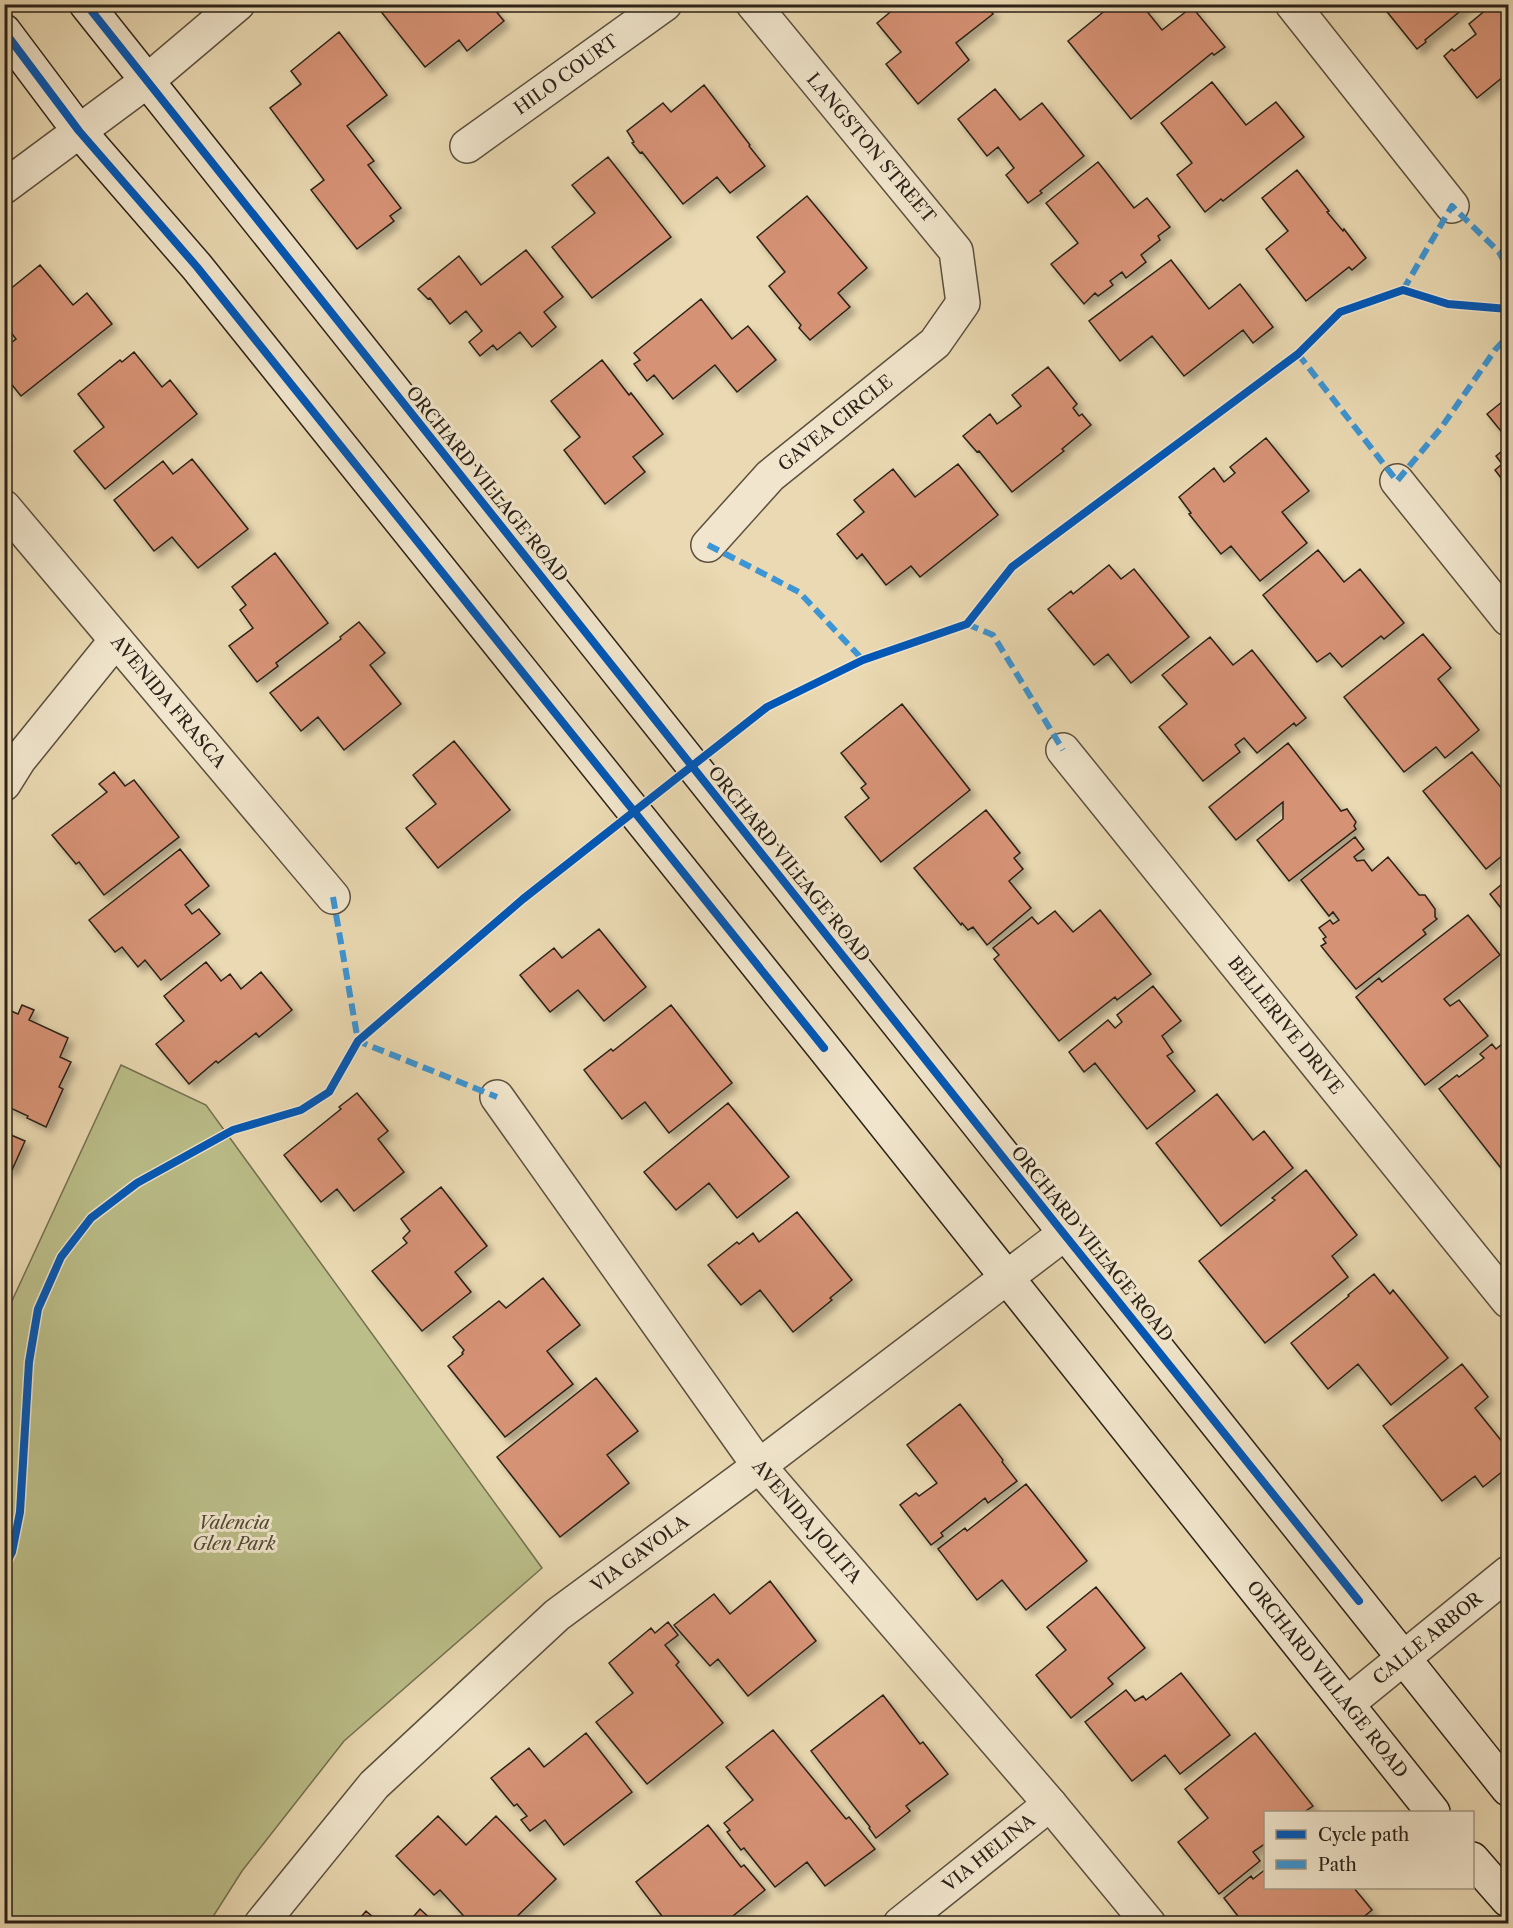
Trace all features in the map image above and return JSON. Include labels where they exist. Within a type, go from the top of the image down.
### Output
[{"type":"street","name":"ORCHARD VILLAGE ROAD","points":[[86,4],[1064,1234],[1509,1789]]},
{"type":"street","points":[[4,187],[147,81],[238,4]]},
{"type":"street","name":"HILO COURT","points":[[467,146],[665,4]]},
{"type":"street","name":"LANGSTON STREET","points":[[753,4],[956,251],[963,303]]},
{"type":"street","points":[[1292,4],[1452,206]]},
{"type":"street","name":"ORCHARD VILLAGE ROAD","points":[[4,31],[79,131],[197,267],[1432,1811]]},
{"type":"street","name":"GAVEA CIRCLE","points":[[708,545],[770,476],[935,343],[963,303]]},
{"type":"street","points":[[1397,481],[1509,620]]},
{"type":"street","name":"AVENIDA FRASCA","points":[[4,507],[333,897]]},
{"type":"street","points":[[4,784],[19,760],[116,640]]},
{"type":"street","name":"BELLERIVE DRIVE","points":[[1063,750],[1509,1301]]},
{"type":"street","name":"AVENIDA JOLITA","points":[[497,1097],[759,1466],[1050,1804],[1149,1923]]},
{"type":"street","name":"VIA GAVOLA","points":[[261,1923],[374,1785],[557,1615],[759,1466],[1064,1234]]},
{"type":"street","name":"CALLE ARBOR","points":[[1347,1704],[1509,1573]]},
{"type":"street","name":"VIA HELINA","points":[[900,1923],[1050,1804]]},
{"type":"street","points":[[1474,1860],[1509,1900]]},
{"type":"green space","name":"Valencia Glen Park","points":[[121,1065],[206,1105],[542,1568],[344,1741],[242,1871],[209,1923],[5,1923],[5,1316]]},
{"type":"building","points":[[384,4],[490,4],[504,21],[467,51],[459,40],[425,67],[379,9]]},
{"type":"building","points":[[900,4],[985,4],[993,14],[956,43],[969,60],[918,104],[886,64],[901,52],[877,23]]},
{"type":"building","points":[[1113,4],[1141,4],[1162,30],[1192,7],[1225,47],[1214,55],[1212,53],[1131,119],[1068,41]]},
{"type":"building","points":[[1389,4],[1469,4],[1417,49],[1384,8]]},
{"type":"building","points":[[1493,4],[1508,4],[1508,84],[1503,77],[1477,98],[1444,56],[1476,34],[1469,24]]},
{"type":"building","points":[[339,32],[387,95],[347,126],[374,161],[368,165],[401,208],[390,216],[394,221],[357,249],[311,190],[324,180],[270,108],[301,84],[291,71]]},
{"type":"building","points":[[1212,82],[1246,125],[1276,102],[1304,137],[1223,201],[1221,199],[1205,212],[1177,175],[1192,163],[1161,123]]},
{"type":"building","points":[[704,85],[765,166],[730,193],[717,177],[683,204],[642,152],[640,153],[632,143],[634,142],[627,131],[663,103],[671,112]]},
{"type":"building","points":[[995,89],[1020,120],[1042,103],[1084,156],[1028,203],[1006,175],[1014,168],[998,147],[987,156],[958,119]]},
{"type":"building","points":[[608,157],[671,237],[592,298],[552,247],[595,213],[572,185]]},
{"type":"building","points":[[1098,162],[1134,208],[1147,198],[1170,227],[1158,236],[1160,240],[1141,255],[1146,262],[1126,278],[1122,272],[1110,281],[1113,285],[1098,296],[1095,293],[1084,304],[1051,264],[1078,243],[1046,203]]},
{"type":"building","points":[[1297,170],[1329,211],[1327,212],[1343,231],[1344,229],[1366,258],[1352,270],[1349,267],[1306,301],[1266,249],[1288,231],[1262,198]]},
{"type":"building","points":[[807,196],[867,268],[838,293],[850,307],[810,340],[799,328],[801,325],[769,286],[785,272],[757,237]]},
{"type":"building","points":[[526,250],[563,297],[544,312],[556,327],[532,347],[520,332],[497,350],[493,345],[480,356],[469,342],[482,331],[466,311],[450,324],[430,298],[428,299],[418,289],[459,256],[481,285]]},
{"type":"building","points":[[1171,260],[1209,309],[1240,284],[1273,327],[1253,343],[1243,330],[1184,376],[1152,336],[1120,361],[1089,321]]},
{"type":"building","points":[[40,265],[73,305],[87,293],[112,324],[21,396],[4,375],[4,348],[16,339],[10,331],[4,335],[4,294]]},
{"type":"building","points":[[701,299],[732,339],[748,326],[776,360],[737,392],[715,365],[673,399],[654,375],[647,381],[634,364],[640,360],[634,353]]},
{"type":"building","points":[[134,352],[162,387],[170,380],[197,414],[105,489],[74,451],[104,427],[78,394],[120,360],[122,362]]},
{"type":"building","points":[[602,360],[663,434],[633,457],[645,472],[605,504],[564,450],[580,437],[551,401]]},
{"type":"building","points":[[1048,367],[1077,404],[1073,408],[1079,416],[1082,414],[1091,425],[1062,449],[1064,451],[1012,492],[979,451],[977,452],[963,436],[990,414],[997,424],[1021,406],[1012,395]]},
{"type":"building","points":[[1508,397],[1508,435],[1505,436],[1487,414]]},
{"type":"building","points":[[1266,438],[1309,491],[1282,512],[1307,543],[1260,581],[1231,546],[1221,554],[1189,514],[1191,513],[1179,497],[1214,468],[1224,482],[1235,473],[1230,467]]},
{"type":"building","points":[[1508,446],[1508,487],[1495,470],[1502,464],[1496,456]]},
{"type":"building","points":[[192,459],[248,529],[198,568],[172,537],[154,551],[114,500],[163,461],[173,474]]},
{"type":"building","points":[[958,464],[998,515],[920,577],[911,566],[886,585],[862,554],[857,559],[837,534],[864,512],[854,500],[893,469],[915,497]]},
{"type":"building","points":[[1318,550],[1344,582],[1360,569],[1404,623],[1384,639],[1381,636],[1342,667],[1330,653],[1317,662],[1263,595]]},
{"type":"building","points":[[275,553],[328,623],[276,663],[278,666],[257,682],[229,646],[253,628],[240,610],[246,605],[232,587]]},
{"type":"building","points":[[1109,565],[1121,579],[1134,569],[1189,637],[1131,683],[1108,654],[1094,665],[1048,609],[1071,591],[1073,594]]},
{"type":"building","points":[[359,622],[385,653],[370,665],[401,704],[344,750],[318,717],[301,731],[270,693],[341,639],[340,637]]},
{"type":"building","points":[[1423,634],[1451,668],[1438,679],[1479,730],[1445,758],[1436,747],[1404,772],[1344,697]]},
{"type":"building","points":[[1210,637],[1233,665],[1252,650],[1306,718],[1296,726],[1294,723],[1257,753],[1244,738],[1235,745],[1240,752],[1203,781],[1159,727],[1187,704],[1162,675]]},
{"type":"building","points":[[902,704],[970,790],[881,862],[845,817],[869,798],[861,788],[866,784],[841,753]]},
{"type":"building","points":[[454,741],[510,810],[438,868],[406,828],[436,804],[413,775]]},
{"type":"building","points":[[1288,743],[1341,811],[1347,809],[1356,822],[1354,826],[1356,829],[1289,881],[1257,840],[1283,819],[1283,802],[1236,840],[1209,807]]},
{"type":"building","points":[[1472,752],[1503,790],[1508,785],[1508,851],[1486,869],[1423,791]]},
{"type":"building","points":[[114,772],[125,786],[134,780],[179,837],[104,895],[79,862],[76,864],[52,835],[107,792],[99,784]]},
{"type":"building","points":[[986,810],[1020,853],[1014,858],[1023,869],[1009,881],[1031,908],[987,945],[973,927],[968,930],[962,923],[961,925],[914,868]]},
{"type":"building","points":[[1355,837],[1364,849],[1354,857],[1357,861],[1364,860],[1372,871],[1388,857],[1419,895],[1425,895],[1435,909],[1437,919],[1423,930],[1426,934],[1356,989],[1321,946],[1326,943],[1323,939],[1326,937],[1319,928],[1330,920],[1333,924],[1339,920],[1333,912],[1329,916],[1301,880]]},
{"type":"building","points":[[180,849],[209,886],[185,905],[192,914],[199,909],[220,934],[161,980],[145,960],[138,967],[122,947],[115,952],[89,920]]},
{"type":"building","points":[[1508,879],[1508,917],[1490,894]]},
{"type":"building","points":[[1100,910],[1151,974],[1117,1000],[1115,997],[1059,1041],[994,959],[999,955],[993,948],[1032,917],[1038,924],[1055,911],[1073,932]]},
{"type":"building","points":[[1468,915],[1500,955],[1444,999],[1450,1006],[1459,1000],[1488,1036],[1425,1085],[1356,997],[1379,978],[1382,982]]},
{"type":"building","points":[[599,929],[646,987],[604,1021],[578,990],[550,1012],[520,975],[554,948],[562,958]]},
{"type":"building","points":[[206,962],[221,981],[230,974],[241,989],[261,972],[292,1010],[259,1037],[256,1033],[218,1063],[216,1061],[189,1084],[156,1044],[184,1021],[164,996]]},
{"type":"building","points":[[1153,986],[1181,1021],[1162,1036],[1173,1052],[1167,1056],[1195,1091],[1147,1129],[1095,1063],[1084,1072],[1069,1052],[1108,1020],[1115,1028],[1122,1022],[1117,1015]]},
{"type":"building","points":[[22,1005],[34,1010],[29,1020],[68,1038],[60,1057],[71,1062],[59,1087],[63,1089],[46,1127],[4,1105],[4,1008],[18,1014]]},
{"type":"building","points":[[671,1005],[732,1083],[669,1133],[645,1102],[622,1119],[584,1070],[611,1049],[613,1051]]},
{"type":"building","points":[[1508,1039],[1508,1177],[1439,1089],[1484,1058],[1480,1054],[1492,1044],[1496,1049]]},
{"type":"building","points":[[357,1093],[388,1131],[378,1139],[404,1172],[354,1211],[337,1189],[321,1202],[284,1155],[341,1109],[339,1107]]},
{"type":"building","points":[[1217,1094],[1253,1140],[1264,1131],[1293,1168],[1221,1226],[1156,1143]]},
{"type":"building","points":[[728,1103],[789,1177],[737,1218],[709,1183],[676,1210],[644,1172]]},
{"type":"building","points":[[4,1132],[25,1141],[12,1170],[6,1167],[4,1170]]},
{"type":"building","points":[[1306,1170],[1357,1235],[1332,1256],[1348,1277],[1265,1343],[1199,1261],[1275,1200],[1272,1198]]},
{"type":"building","points":[[441,1187],[487,1246],[455,1272],[471,1292],[422,1331],[372,1271],[407,1243],[403,1238],[410,1231],[401,1219]]},
{"type":"building","points":[[797,1212],[852,1280],[793,1332],[760,1290],[741,1305],[708,1265],[737,1242],[739,1244],[753,1233],[759,1242]]},
{"type":"building","points":[[1374,1274],[1390,1294],[1393,1290],[1448,1358],[1391,1405],[1358,1364],[1328,1389],[1291,1343]]},
{"type":"building","points":[[543,1278],[580,1325],[547,1351],[573,1384],[505,1437],[448,1366],[463,1354],[464,1350],[453,1337],[499,1301],[506,1308]]},
{"type":"building","points":[[1462,1364],[1488,1397],[1475,1408],[1508,1449],[1508,1467],[1483,1487],[1475,1476],[1442,1501],[1383,1426]]},
{"type":"building","points":[[596,1378],[638,1431],[607,1455],[629,1483],[560,1537],[497,1457]]},
{"type":"building","points":[[960,1404],[1017,1481],[988,1503],[985,1498],[941,1533],[943,1536],[931,1545],[900,1505],[916,1493],[919,1496],[937,1483],[907,1445]]},
{"type":"building","points":[[1026,1484],[1087,1561],[1026,1610],[1002,1580],[977,1600],[938,1549],[965,1528],[967,1531]]},
{"type":"building","points":[[770,1581],[816,1641],[748,1696],[718,1659],[710,1666],[674,1625],[714,1594],[730,1614]]},
{"type":"building","points":[[1096,1587],[1145,1648],[1108,1678],[1113,1684],[1071,1718],[1036,1675],[1066,1650],[1047,1627]]},
{"type":"building","points":[[668,1622],[678,1635],[665,1645],[679,1662],[676,1665],[723,1723],[647,1784],[596,1722],[633,1693],[609,1663],[651,1628],[655,1633]]},
{"type":"building","points":[[1181,1673],[1230,1735],[1180,1774],[1165,1755],[1132,1781],[1085,1722],[1126,1690],[1135,1701],[1143,1696],[1146,1700]]},
{"type":"building","points":[[883,1695],[920,1744],[923,1742],[948,1774],[906,1806],[910,1811],[876,1838],[811,1751]]},
{"type":"building","points":[[773,1730],[846,1819],[849,1817],[875,1849],[825,1886],[807,1862],[775,1887],[744,1848],[741,1850],[727,1832],[730,1830],[724,1823],[753,1800],[726,1767]]},
{"type":"building","points":[[586,1733],[632,1792],[564,1845],[545,1820],[530,1831],[521,1820],[527,1816],[517,1804],[514,1806],[491,1778],[529,1748],[544,1767]]},
{"type":"building","points":[[1255,1733],[1313,1806],[1306,1811],[1264,1811],[1264,1844],[1253,1852],[1260,1861],[1219,1894],[1178,1842],[1208,1818],[1185,1789]]},
{"type":"building","points":[[438,1816],[466,1845],[496,1816],[556,1879],[509,1924],[471,1924],[440,1890],[434,1895],[396,1856]]},
{"type":"building","points":[[708,1825],[741,1867],[744,1865],[765,1890],[723,1924],[663,1924],[665,1920],[636,1882]]},
{"type":"building","points":[[1264,1871],[1264,1889],[1355,1889],[1372,1910],[1355,1924],[1244,1924],[1224,1898],[1251,1876],[1253,1879]]},
{"type":"building","points":[[420,1909],[436,1924],[407,1924]]},
{"type":"building","points":[[366,1911],[381,1924],[355,1924]]},
{"type":"marked path","points":[[1403,290],[1452,206],[1499,252],[1508,269]]},
{"type":"marked path","points":[[1298,354],[1397,481],[1441,428],[1495,350],[1508,336]]},
{"type":"marked path","points":[[708,545],[799,592],[863,660]]},
{"type":"marked path","points":[[967,624],[993,635],[1063,750]]},
{"type":"marked path","points":[[333,897],[358,1041],[497,1097]]},
{"type":"cycle path","points":[[86,4],[1064,1234],[1359,1601]]},
{"type":"cycle path","points":[[4,31],[79,131],[197,267],[824,1048]]},
{"type":"cycle path","points":[[4,1568],[12,1552],[20,1512],[29,1362],[38,1309],[61,1257],[91,1218],[137,1183],[233,1130],[301,1110],[329,1092],[358,1041],[523,899],[767,707],[863,660],[967,624],[1012,567],[1298,354],[1340,312],[1403,290],[1448,304],[1508,309]]}]
